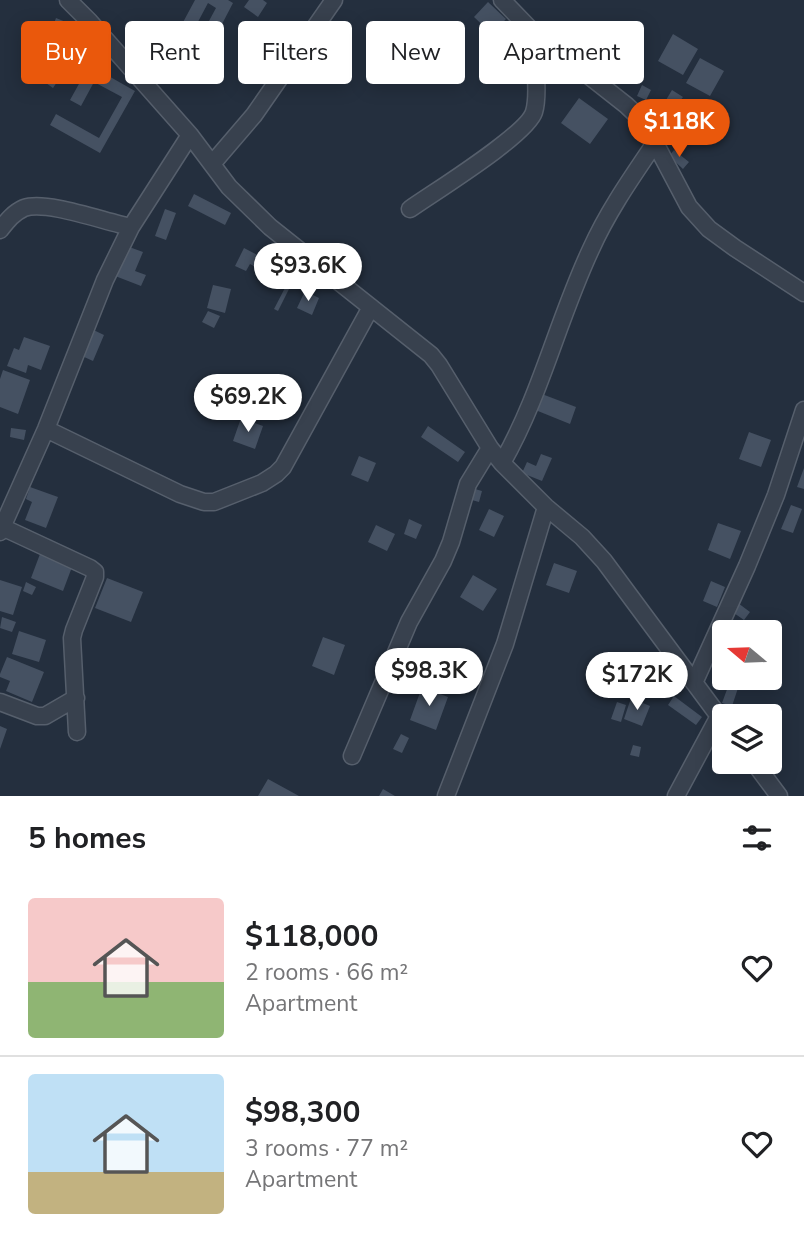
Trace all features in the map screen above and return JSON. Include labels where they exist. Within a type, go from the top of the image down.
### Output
[{"type":"street","points":[[68,0],[190,135],[229,187],[270,227],[431,355],[489,448],[546,507],[582,537],[604,561],[712,707]]},
{"type":"street","points":[[212,164],[254,115],[334,0]]},
{"type":"street","points":[[502,0],[522,21]]},
{"type":"street","points":[[411,209],[523,128],[534,114],[535,84]]},
{"type":"street","points":[[599,84],[644,122],[689,207],[709,229],[800,291],[804,304]]},
{"type":"street","points":[[78,732],[72,638],[95,577],[94,572],[1,529],[46,429],[105,280],[131,228],[190,135]]},
{"type":"street","points":[[502,463],[533,401],[591,247],[655,143]]},
{"type":"street","points":[[0,230],[11,215],[26,207],[57,208],[131,228]]},
{"type":"street","points":[[46,429],[180,494],[204,502],[233,496],[271,479],[283,467],[371,307]]},
{"type":"street","points":[[694,683],[771,507],[804,410]]},
{"type":"street","points":[[352,756],[409,622],[443,561],[468,484],[489,448]]},
{"type":"street","points":[[446,796],[505,644],[546,507]]},
{"type":"street","points":[[0,702],[37,716],[45,716],[76,698]]},
{"type":"street","points":[[676,796],[712,737]]},
{"type":"street","points":[[763,774],[779,796]]},
{"type":"building","points":[[195,0],[228,0],[233,3],[224,21],[209,21],[216,8],[208,3],[198,21],[184,21]]},
{"type":"building","points":[[249,0],[263,0],[267,3],[258,17],[244,7]]},
{"type":"building","points":[[488,2],[506,19],[479,22],[474,17]]},
{"type":"building","points":[[673,34],[698,49],[683,75],[658,61]]},
{"type":"building","points":[[700,58],[724,71],[710,96],[686,83]]},
{"type":"building","points":[[111,77],[135,91],[100,153],[50,125],[56,114],[99,138],[122,97],[98,84],[111,84]]},
{"type":"building","points":[[79,84],[93,84],[81,106],[70,100]]},
{"type":"building","points":[[642,85],[651,90],[646,100],[637,96]]},
{"type":"building","points":[[672,90],[683,97],[676,106],[666,100]]},
{"type":"building","points":[[579,98],[608,119],[590,144],[561,123]]},
{"type":"building","points":[[704,110],[712,113],[708,123],[701,120]]},
{"type":"building","points":[[674,150],[689,162],[683,169],[669,156]]},
{"type":"building","points":[[194,194],[231,213],[225,225],[188,206]]},
{"type":"building","points":[[165,209],[176,213],[166,240],[155,236]]},
{"type":"building","points":[[121,244],[143,252],[135,271],[146,275],[141,286],[110,274]]},
{"type":"building","points":[[244,248],[269,261],[263,271],[250,264],[246,271],[235,266]]},
{"type":"building","points":[[271,261],[296,275],[278,311],[274,309],[287,284],[265,272]]},
{"type":"building","points":[[213,285],[231,289],[225,313],[207,308]]},
{"type":"building","points":[[305,291],[319,298],[312,315],[297,308]]},
{"type":"building","points":[[208,311],[220,316],[214,328],[202,322]]},
{"type":"building","points":[[83,325],[104,335],[93,361],[71,351]]},
{"type":"building","points":[[24,337],[50,346],[41,370],[28,365],[26,373],[7,366],[14,348],[19,350]]},
{"type":"building","points":[[3,370],[30,380],[18,414],[0,407],[0,379]]},
{"type":"building","points":[[534,391],[576,407],[570,424],[528,407]]},
{"type":"building","points":[[241,418],[263,426],[255,449],[233,441]]},
{"type":"building","points":[[428,426],[465,452],[458,462],[421,437]]},
{"type":"building","points":[[11,428],[26,430],[24,440],[10,437]]},
{"type":"building","points":[[749,432],[771,440],[761,467],[739,459]]},
{"type":"building","points":[[541,454],[552,458],[542,481],[522,473],[527,462],[536,466]]},
{"type":"building","points":[[359,456],[376,463],[368,482],[351,475]]},
{"type":"building","points":[[804,468],[804,489],[797,487]]},
{"type":"building","points":[[464,486],[482,491],[479,502],[461,497]]},
{"type":"building","points":[[30,487],[58,497],[46,528],[25,520],[32,502],[26,499]]},
{"type":"building","points":[[791,505],[802,509],[793,533],[781,529]]},
{"type":"building","points":[[489,509],[504,516],[494,537],[479,530]]},
{"type":"building","points":[[409,519],[422,525],[416,539],[404,534]]},
{"type":"building","points":[[718,523],[741,531],[730,559],[708,550]]},
{"type":"building","points":[[376,525],[395,534],[387,551],[368,542]]},
{"type":"building","points":[[40,554],[72,567],[63,591],[31,578]]},
{"type":"building","points":[[554,563],[577,571],[569,593],[546,585]]},
{"type":"building","points":[[473,575],[497,589],[483,611],[460,597]]},
{"type":"building","points":[[107,578],[143,592],[131,622],[95,608]]},
{"type":"building","points":[[0,580],[22,587],[13,615],[0,611]]},
{"type":"building","points":[[711,581],[725,587],[717,607],[703,601]]},
{"type":"building","points":[[26,582],[36,587],[32,595],[23,591]]},
{"type":"building","points":[[738,603],[750,612],[744,620],[731,611]]},
{"type":"building","points":[[2,617],[16,622],[12,632],[0,628]]},
{"type":"building","points":[[19,631],[46,640],[39,662],[12,654]]},
{"type":"building","points":[[323,637],[345,645],[334,675],[312,666]]},
{"type":"building","points":[[444,649],[467,663],[450,693],[431,682],[441,664],[437,661]]},
{"type":"building","points":[[7,657],[44,672],[32,702],[6,691],[10,681],[0,677],[0,674]]},
{"type":"building","points":[[642,666],[673,681],[667,692],[650,684],[643,700],[625,693],[632,676],[643,681],[636,677]]},
{"type":"building","points":[[422,687],[448,697],[436,730],[410,720]]},
{"type":"building","points":[[727,690],[737,690],[733,704],[722,703]]},
{"type":"building","points":[[674,696],[702,717],[696,725],[668,705]]},
{"type":"building","points":[[631,698],[650,706],[642,726],[624,719]]},
{"type":"building","points":[[617,702],[626,705],[621,722],[611,719]]},
{"type":"building","points":[[0,726],[7,729],[0,749]]},
{"type":"building","points":[[401,734],[409,738],[402,753],[393,749]]},
{"type":"building","points":[[633,745],[641,747],[639,757],[630,755]]},
{"type":"building","points":[[268,779],[299,796],[258,796]]},
{"type":"building","points":[[383,789],[395,796],[379,796]]}]
